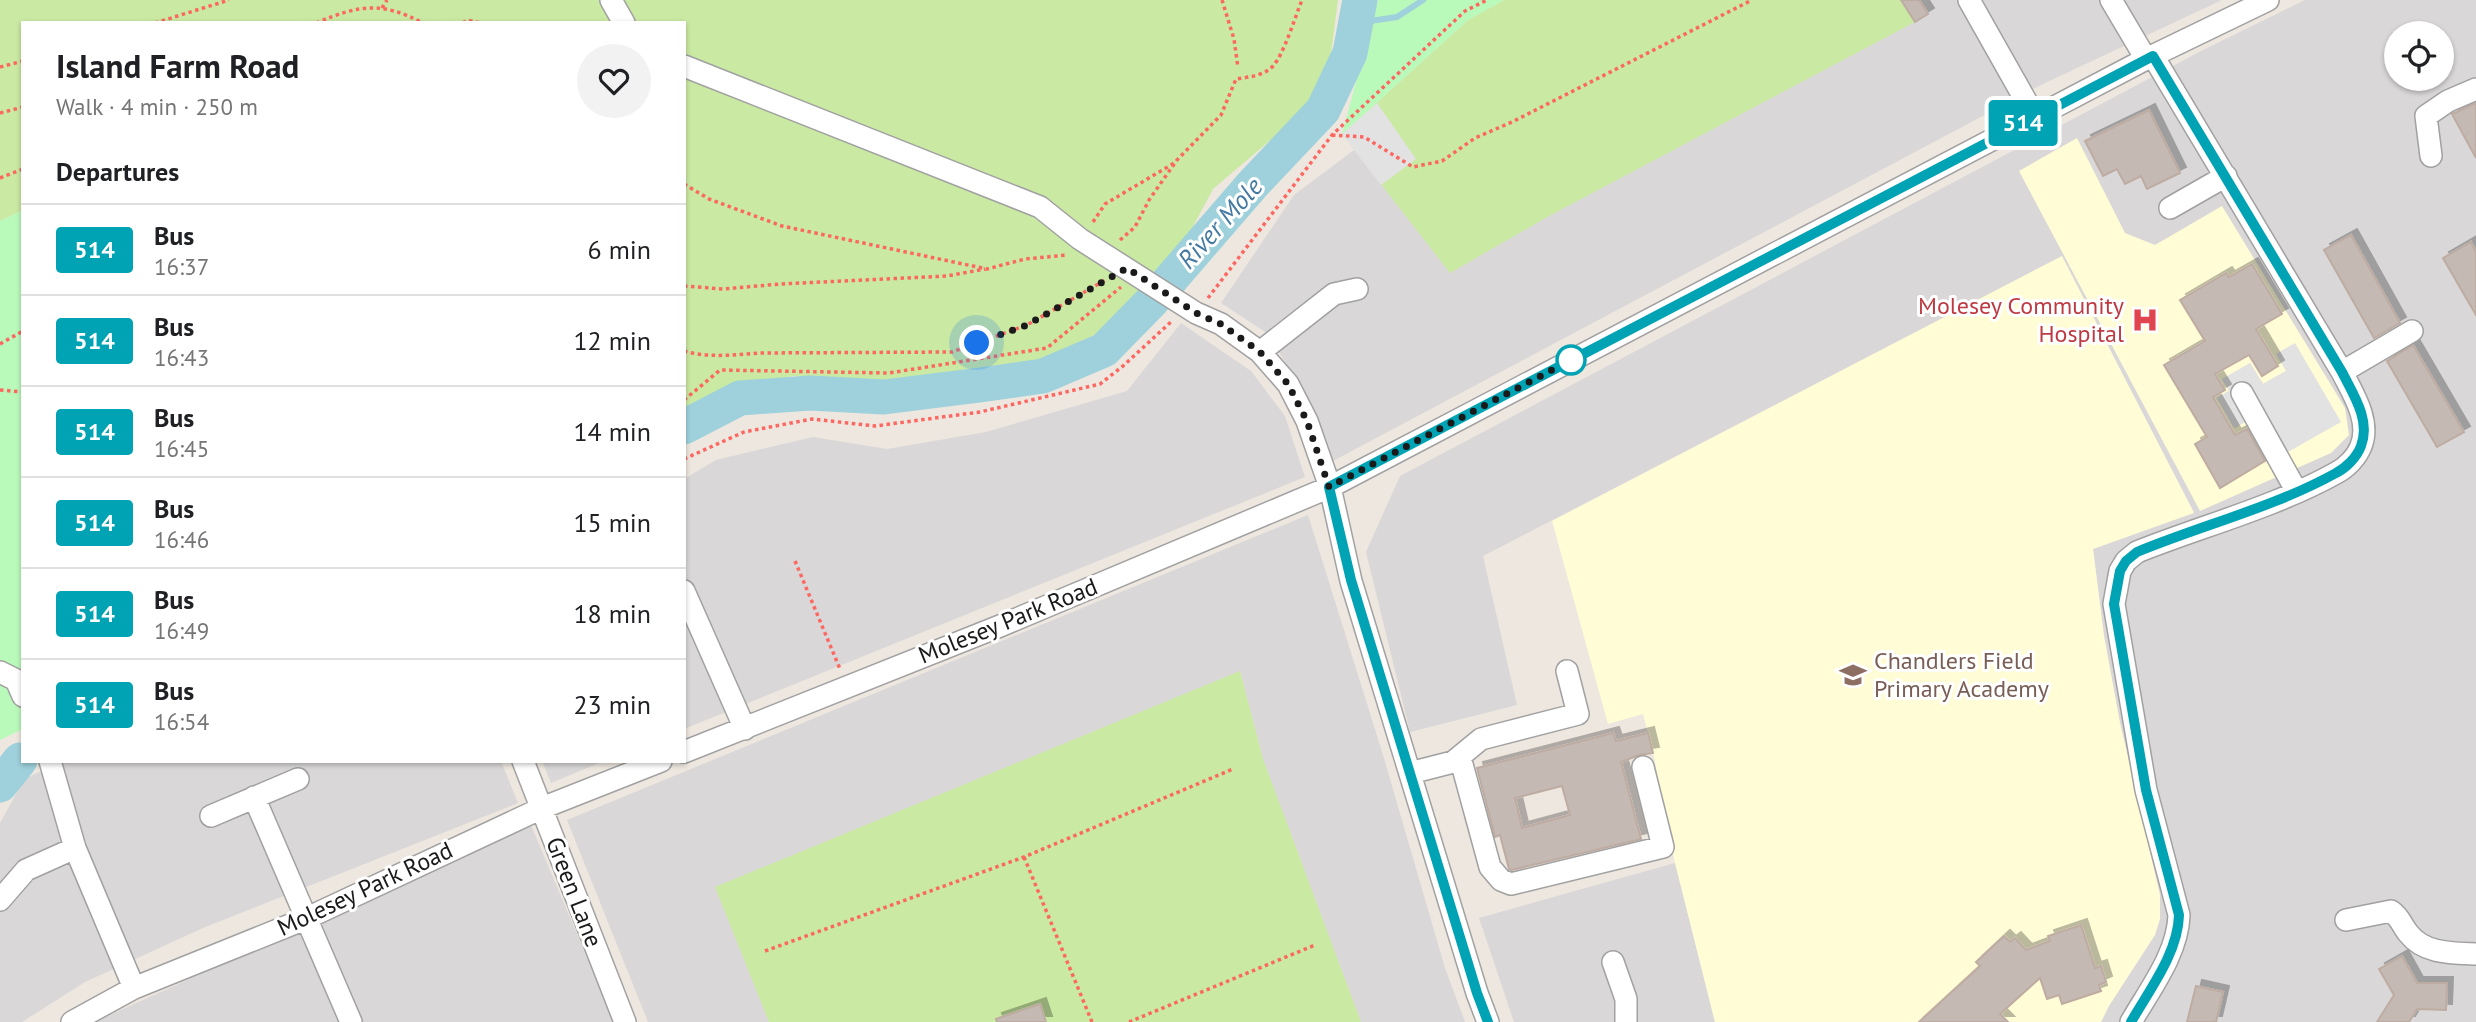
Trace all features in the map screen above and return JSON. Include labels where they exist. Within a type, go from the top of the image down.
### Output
[{"type":"street","points":[[611,0],[623,21]]},
{"type":"street","points":[[1969,0],[2035,117]]},
{"type":"street","points":[[2111,0],[2226,176],[2342,372],[2362,416],[2364,433],[2360,449],[2350,463],[2338,472],[2297,492],[2137,552],[2126,561],[2120,571],[2114,604],[2129,694],[2146,790],[2179,915],[2179,931],[2172,951],[2131,1022]]},
{"type":"street","name":"Molesey Park Road","points":[[686,751],[848,687],[1329,487],[2149,57],[2268,0]]},
{"type":"street","points":[[686,67],[1040,207],[1080,239],[1192,310],[1221,324],[1260,352],[1288,384],[1307,421],[1329,487],[1351,580],[1488,1022]]},
{"type":"street","points":[[2431,156],[2426,116],[2448,101],[2476,89]]},
{"type":"street","points":[[2170,208],[2226,176]]},
{"type":"street","points":[[1260,352],[1334,294],[1357,289]]},
{"type":"street","points":[[2342,372],[2412,331]]},
{"type":"street","points":[[2242,393],[2297,492]]},
{"type":"street","points":[[686,596],[745,729]]},
{"type":"street","points":[[1410,773],[1453,762],[1481,739],[1578,714],[1567,671]]},
{"type":"street","points":[[0,672],[16,680],[21,691]]},
{"type":"street","points":[[1460,757],[1490,867],[1501,880],[1511,884],[1663,847],[1643,767]]},
{"type":"street","name":"Green Lane","points":[[524,763],[625,1022]]},
{"type":"street","name":"Molesey Park Road","points":[[72,1022],[134,988],[305,919],[542,808],[656,763]]},
{"type":"street","points":[[51,764],[75,848],[134,988]]},
{"type":"street","points":[[211,816],[298,779]]},
{"type":"street","points":[[254,797],[351,1022]]},
{"type":"street","points":[[0,900],[26,870],[75,848]]},
{"type":"street","points":[[2346,920],[2391,911],[2399,916],[2409,934],[2424,946],[2443,953],[2476,954]]},
{"type":"street","points":[[1613,962],[1626,999],[1626,1022]]},
{"type":"path","points":[[161,21],[229,0]]},
{"type":"path","points":[[382,8],[387,0]]},
{"type":"path","points":[[1222,0],[1234,40],[1238,68]]},
{"type":"path","points":[[686,458],[744,432],[812,419],[875,426],[980,412],[1100,384],[1192,310],[1332,135],[1465,11],[1487,0]]},
{"type":"path","points":[[1332,135],[1364,137],[1413,167],[1442,161],[1475,138],[1512,122],[1752,0]]},
{"type":"path","points":[[321,21],[370,6],[402,12],[419,21]]},
{"type":"path","points":[[0,67],[21,62]]},
{"type":"path","points":[[0,113],[21,108]]},
{"type":"path","points":[[1080,239],[1105,204],[1177,160]]},
{"type":"path","points":[[0,178],[21,170]]},
{"type":"path","points":[[686,286],[723,289],[947,276],[987,269]]},
{"type":"path","points":[[686,352],[733,355],[952,352],[1027,325],[1132,271]]},
{"type":"path","points":[[686,398],[720,370],[889,373],[1047,348],[1132,271]]},
{"type":"path","points":[[0,344],[21,332]]},
{"type":"path","points":[[0,390],[21,392]]},
{"type":"path","points":[[795,562],[848,687]]},
{"type":"path","points":[[765,951],[1024,857],[1233,769]]},
{"type":"path","points":[[1024,857],[1091,1022]]},
{"type":"path","points":[[1129,1022],[1315,945]]},
{"type":"shaded area","points":[[1899,0],[2222,0],[2043,84],[1331,462],[1310,402],[1267,333],[1221,303],[1294,195],[1354,150],[1450,272],[1549,216]]},
{"type":"shaded area","points":[[2305,0],[2476,0],[2476,1022],[2101,1022],[2160,895],[2120,723],[2104,636],[2093,549],[2194,512],[2061,257],[1483,556],[1517,705],[1410,732],[1366,552],[1400,476],[2201,51]]},
{"type":"shaded area","points":[[1377,103],[1416,159],[1381,185],[1342,134]]},
{"type":"shaded area","name":"Molesey Community Hospital","points":[[2077,138],[2125,233],[2155,245],[2222,206],[2345,408],[2349,435],[2331,453],[2200,511],[2019,171]],"holes":[[[2252,264],[2282,314],[2256,329],[2278,366],[2262,376],[2249,355],[2215,374],[2225,390],[2213,397],[2235,435],[2250,427],[2268,459],[2220,487],[2195,444],[2207,437],[2165,365],[2228,328],[2181,300],[2226,273],[2229,277]],[[2250,363],[2263,384],[2286,371],[2264,410],[2235,428],[2217,398],[2229,391]]]},
{"type":"shaded area","name":"Chandlers Field Primary Academy","points":[[2062,256],[2194,513],[2093,549],[2104,636],[2120,723],[2160,895],[2160,919],[2155,935],[2101,1022],[1999,1022],[2004,1017],[1998,1011],[2015,995],[2018,998],[2046,972],[2015,938],[2010,942],[2004,936],[1976,962],[1980,966],[1921,1020],[1922,1022],[1715,1022],[1675,863],[1643,714],[1608,724],[1552,521]],"holes":[[[2081,925],[2095,968],[2101,966],[2106,982],[2099,985],[2100,991],[2063,1004],[2059,995],[2047,999],[2043,987],[2065,979],[2061,970],[2049,973],[2040,946],[2050,941],[2049,936]]]},
{"type":"shaded area","points":[[1181,323],[1251,371],[1285,416],[1305,477],[686,728],[686,478],[716,460],[813,437],[887,449],[986,432],[1127,391]]},
{"type":"shaded area","points":[[2295,343],[2341,422],[2288,452],[2264,411],[2234,428],[2217,398],[2229,391],[2222,379],[2250,363],[2263,384],[2286,371],[2276,354]]},
{"type":"shaded area","points":[[1308,515],[1383,755],[1445,968],[1465,1022],[1361,1022],[1263,759],[1240,671],[716,887],[769,1022],[648,1022],[567,820]]},
{"type":"shaded area","points":[[62,763],[502,763],[518,803],[203,928],[85,982],[22,1022],[0,1022],[0,823],[25,778]]},
{"type":"shaded area","points":[[543,763],[599,763],[551,783]]},
{"type":"shaded area","points":[[531,825],[614,1022],[96,1022],[103,1018]]},
{"type":"shaded area","points":[[1675,863],[1715,1022],[1514,1022],[1479,918]]},
{"type":"green space","points":[[0,0],[1338,0],[1330,61],[1318,93],[1301,114],[1213,189],[1181,249],[1100,332],[1053,356],[993,371],[896,385],[792,376],[746,389],[707,396],[686,413],[686,21],[21,21],[21,211],[0,221]]},
{"type":"green space","points":[[1378,0],[1504,0],[1468,20],[1342,134]]},
{"type":"green space","points":[[1504,0],[1900,0],[1915,22],[1549,216],[1450,273],[1342,134],[1468,20]]},
{"type":"green space","points":[[21,211],[21,730],[0,740],[0,221]]},
{"type":"green space","points":[[1240,671],[1263,759],[1361,1022],[769,1022],[715,887]]},
{"type":"building","points":[[1901,0],[1919,0],[1928,14],[1915,22]]},
{"type":"building","points":[[2476,103],[2476,158],[2452,114]]},
{"type":"building","points":[[2149,110],[2180,173],[2147,189],[2141,176],[2125,184],[2117,169],[2103,176],[2085,141]]},
{"type":"building","points":[[2351,235],[2400,323],[2374,338],[2324,250]]},
{"type":"building","points":[[2471,242],[2476,252],[2476,315],[2443,258]]},
{"type":"building","points":[[2252,264],[2282,314],[2256,329],[2278,366],[2262,376],[2249,355],[2215,374],[2225,390],[2213,397],[2235,435],[2247,429],[2265,461],[2220,488],[2195,444],[2207,437],[2164,365],[2205,341],[2180,300],[2226,273],[2229,277]]},
{"type":"building","points":[[2413,345],[2464,432],[2437,447],[2387,361]]},
{"type":"building","points":[[1613,733],[1616,741],[1648,733],[1653,753],[1621,762],[1641,839],[1509,869],[1500,835],[1495,837],[1477,768]],"holes":[[[1562,786],[1570,815],[1522,828],[1515,798]]]},
{"type":"building","points":[[2081,925],[2095,968],[2101,966],[2106,982],[2099,985],[2101,991],[2062,1004],[2059,995],[2047,999],[2040,978],[2000,1014],[2008,1022],[1919,1022],[1980,966],[1976,962],[2004,936],[2010,942],[2015,938],[2026,950],[2050,941],[2048,936]]},
{"type":"building","points":[[2402,956],[2417,983],[2447,983],[2446,1010],[2417,1009],[2409,1022],[2377,1022],[2394,995],[2379,969]]},
{"type":"building","points":[[2196,986],[2223,992],[2216,1022],[2187,1022]]},
{"type":"building","points":[[1040,1004],[1046,1022],[997,1022],[996,1019]]},
{"type":"waterway","name":"River Mole","points":[[686,426],[740,398],[810,393],[884,397],[980,385],[1043,376],[1104,350],[1151,302],[1253,184],[1323,110],[1350,53],[1360,0]]},
{"type":"waterway","points":[[1357,23],[1397,17],[1423,0]]},
{"type":"waterway","name":"River Mole","points":[[0,785],[20,760]]},
{"type":"bus line","name":"514","points":[[1488,1022],[1351,580],[1329,487],[2153,56],[2342,372],[2362,416],[2364,433],[2360,449],[2350,463],[2338,472],[2297,492],[2137,552],[2126,561],[2120,571],[2114,604],[2129,694],[2146,790],[2179,915],[2179,931],[2172,951],[2131,1022]]},
{"type":"place","name":"Molesey Community Hospital","points":[[2145,320]]},
{"type":"place","name":"Chandlers Field Primary Academy","points":[[1853,675]]},
{"type":"route","points":[[977,343],[1027,325],[1127,268],[1196,313],[1221,324],[1260,352],[1288,384],[1307,421],[1329,487],[1573,359],[1571,360]]}]
